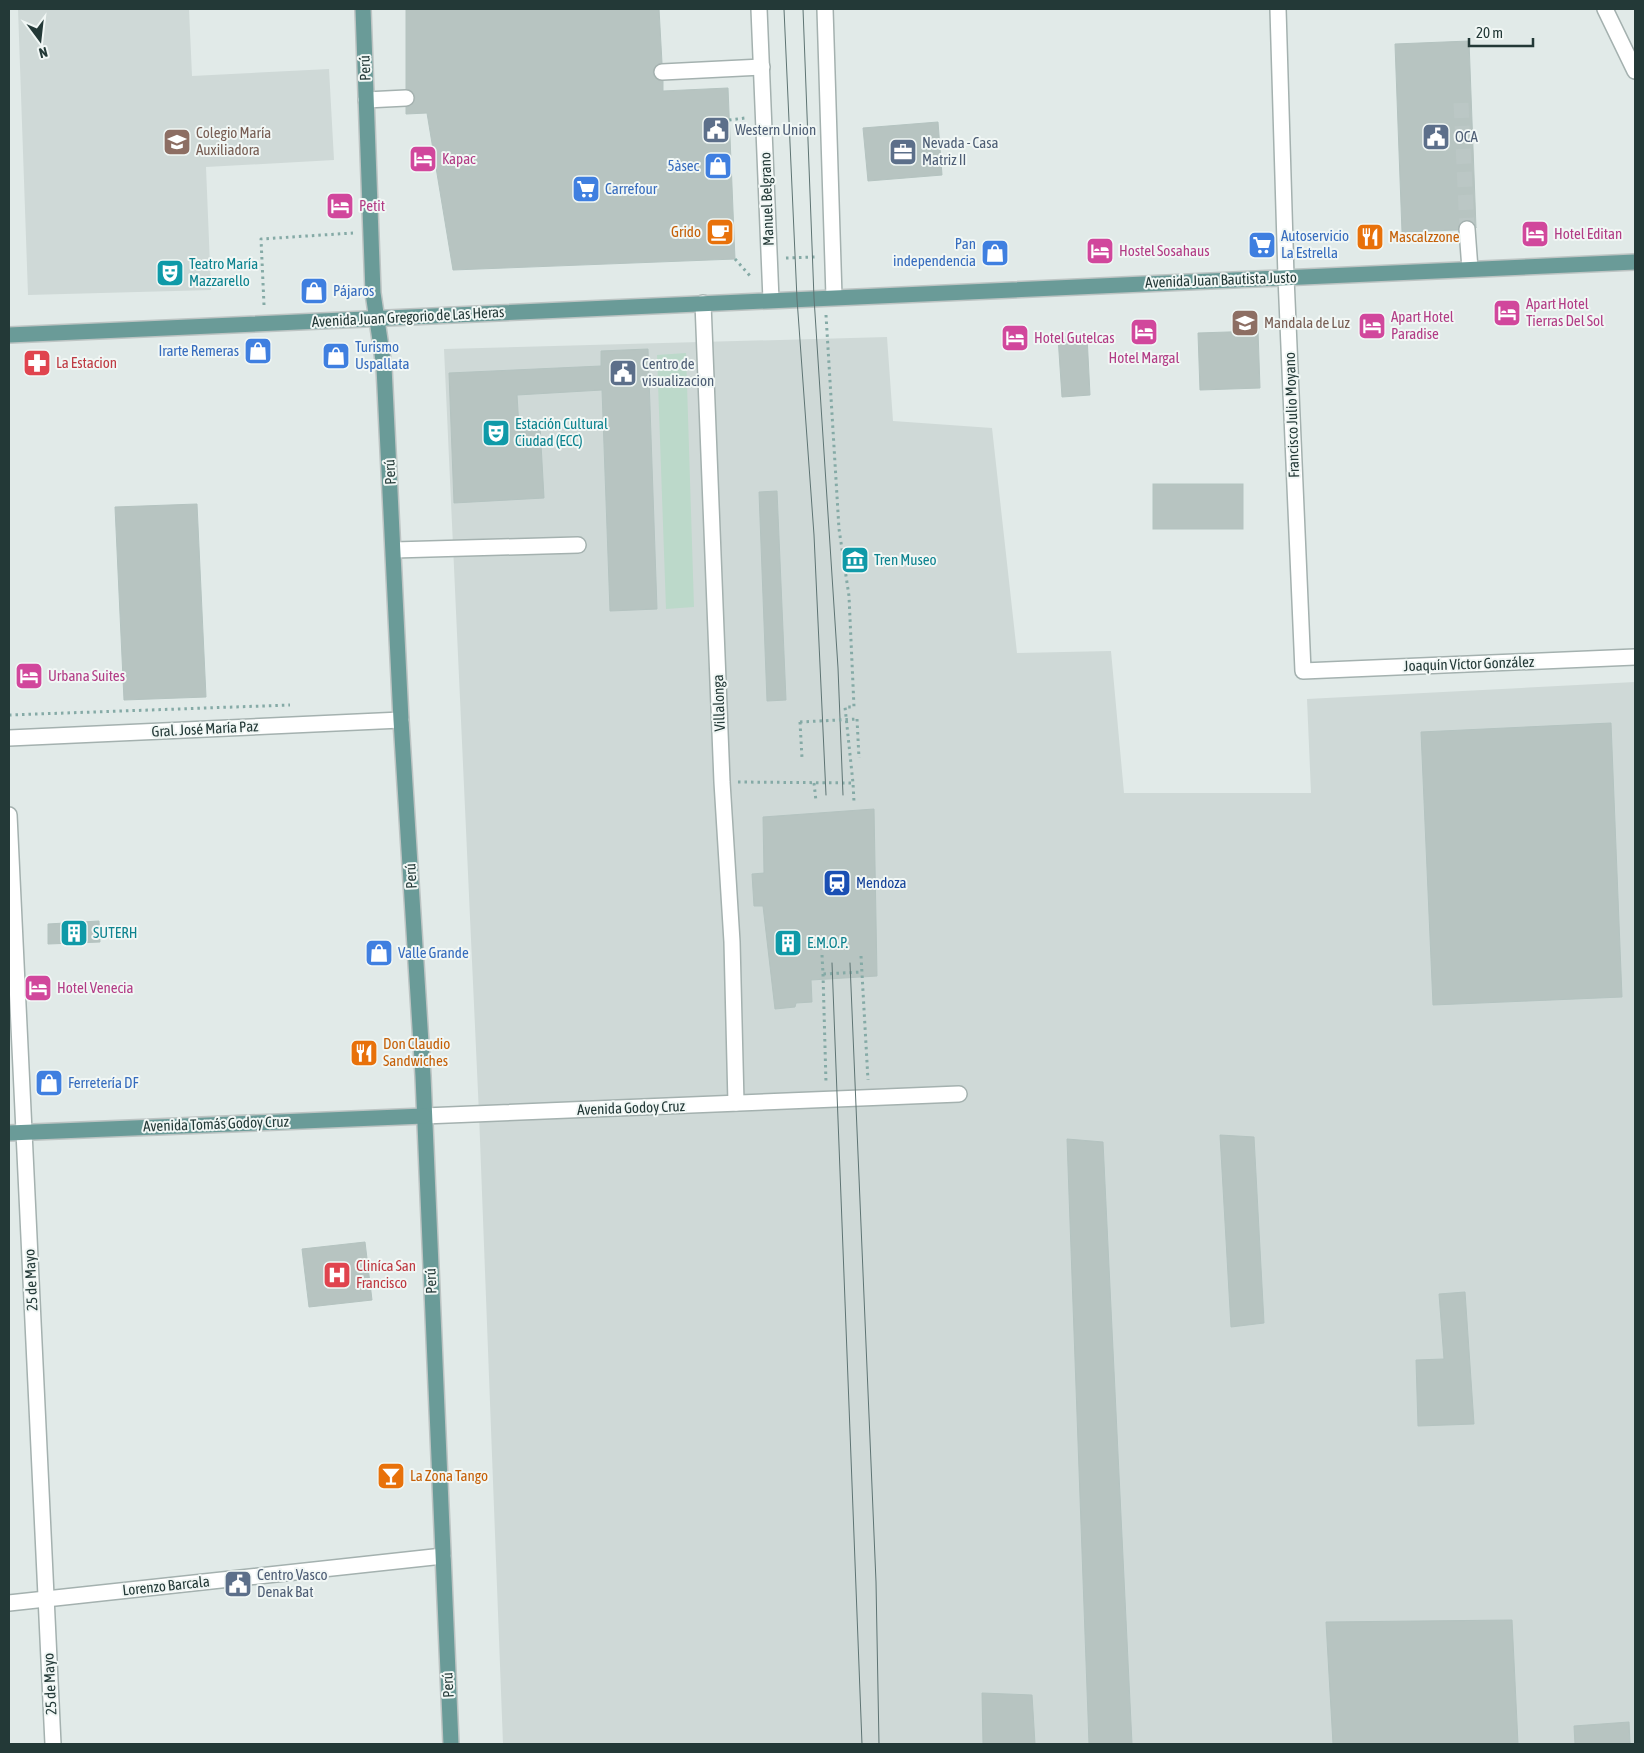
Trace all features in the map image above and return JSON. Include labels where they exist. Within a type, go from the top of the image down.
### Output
[{"type":"main road","name":"Perú","points":[[363,9],[371,232],[376,318],[384,367],[424,1116],[451,1744]]},
{"type":"main road","name":"Avenida Juan Bautista Justo","points":[[806,298],[1635,262]]},
{"type":"main road","name":"Avenida Juan Gregorio de Las Heras","points":[[9,335],[806,298]]},
{"type":"main road","name":"Avenida Tomás Godoy Cruz","points":[[16,1133],[424,1116]]},
{"type":"street","name":"Manuel Belgrano","points":[[759,9],[771,300]]},
{"type":"street","points":[[825,9],[833,256],[829,297]]},
{"type":"street","name":"Francisco Julio Moyano","points":[[1278,9],[1286,277],[1303,671]]},
{"type":"street","points":[[1605,9],[1635,71]]},
{"type":"street","points":[[662,76],[762,71]]},
{"type":"street","points":[[366,100],[406,98]]},
{"type":"street","points":[[1466,230],[1470,269]]},
{"type":"street","name":"Villalonga","points":[[703,303],[722,782],[732,942],[736,1103]]},
{"type":"street","points":[[394,550],[578,544]]},
{"type":"street","name":"Joaquín Víctor González","points":[[1303,671],[1635,657]]},
{"type":"street","name":"Gral. José María Paz","points":[[9,738],[402,720]]},
{"type":"street","name":"25 de Mayo","points":[[9,815],[16,1133],[46,1600],[52,1744]]},
{"type":"street","name":"Avenida Godoy Cruz","points":[[424,1116],[959,1094]]},
{"type":"street","name":"Lorenzo Barcala","points":[[9,1603],[443,1556]]},
{"type":"path","points":[[265,323],[261,239],[371,232]]},
{"type":"path","points":[[769,259],[833,256]]},
{"type":"path","points":[[829,297],[839,529],[849,596],[854,708],[845,707],[854,802]]},
{"type":"path","points":[[9,715],[293,705]]},
{"type":"path","points":[[802,758],[800,722],[857,719],[859,758]]},
{"type":"path","points":[[722,782],[853,783]]},
{"type":"path","points":[[814,783],[816,801]]},
{"type":"path","points":[[822,955],[832,1100]]},
{"type":"path","points":[[861,956],[869,1098]]},
{"type":"path","points":[[823,974],[862,972]]},
{"type":"shaded area","name":"Colegio María Auxiliadora","points":[[18,9],[189,9],[192,76],[329,69],[334,160],[206,167],[211,290],[28,295]]},
{"type":"shaded area","points":[[887,337],[893,421],[992,428],[1017,653],[1111,651],[1124,793],[1311,793],[1307,699],[1635,682],[1635,1744],[503,1744],[479,1114],[444,349]]},
{"type":"green space","points":[[686,353],[694,607],[666,609],[657,355]]},
{"type":"building","name":"Carrefour","points":[[406,9],[659,9],[662,63],[657,64],[653,72],[654,77],[663,81],[663,91],[728,88],[735,259],[453,270],[427,113],[406,114],[406,107],[411,106],[415,98],[414,93],[406,89]]},
{"type":"building","name":"OCA","points":[[1469,41],[1476,228],[1474,223],[1467,220],[1461,222],[1458,230],[1402,232],[1395,44]]},
{"type":"building","name":"Nevada - Casa Matriz II","points":[[938,122],[942,175],[868,181],[863,128]]},
{"type":"building","points":[[1258,331],[1260,388],[1200,390],[1198,333]]},
{"type":"building","points":[[1087,336],[1090,395],[1062,397],[1058,337]]},
{"type":"building","points":[[648,349],[657,609],[610,611],[602,390],[517,395],[519,427],[540,426],[544,498],[454,503],[449,373],[601,366],[601,351]]},
{"type":"building","points":[[1153,484],[1243,484],[1243,529],[1153,529]]},
{"type":"building","points":[[777,491],[786,700],[767,701],[759,492]]},
{"type":"building","points":[[197,504],[206,697],[124,700],[115,507]]},
{"type":"building","points":[[1611,723],[1622,997],[1433,1005],[1421,732]]},
{"type":"building","points":[[874,809],[877,976],[811,980],[812,1002],[796,1003],[795,1007],[775,1009],[763,906],[754,906],[752,874],[764,873],[763,817]]},
{"type":"building","name":"SUTERH","points":[[99,921],[100,942],[48,944],[48,924]]},
{"type":"building","points":[[1220,1135],[1254,1137],[1264,1323],[1231,1327]]},
{"type":"building","points":[[1067,1139],[1103,1142],[1132,1744],[1089,1744]]},
{"type":"building","name":"Cliníca San Francisco","points":[[365,1242],[372,1300],[309,1307],[302,1249]]},
{"type":"building","points":[[1465,1292],[1474,1424],[1418,1426],[1416,1360],[1444,1359],[1439,1294]]},
{"type":"building","points":[[1512,1620],[1518,1744],[1333,1744],[1326,1622]]},
{"type":"building","points":[[982,1693],[1032,1695],[1035,1744],[983,1744]]},
{"type":"building","points":[[1629,1722],[1630,1744],[1575,1744],[1574,1726]]},
{"type":"tunnel","points":[[1461,103],[1467,229]]},
{"type":"tram line","points":[[784,9],[797,299],[814,535],[826,795]]},
{"type":"tram line","points":[[803,9],[814,298],[838,668],[843,795]]},
{"type":"tram line","points":[[832,963],[862,1744]]},
{"type":"tram line","points":[[850,963],[876,1582],[879,1744]]},
{"type":"place","name":"Western Union","points":[[716,130]]},
{"type":"place","name":"OCA","points":[[1436,137]]},
{"type":"place","name":"Colegio María Auxiliadora","points":[[177,142]]},
{"type":"place","name":"Nevada - Casa Matriz II","points":[[903,152]]},
{"type":"place","name":"Kapac","points":[[423,159]]},
{"type":"place","name":"5àsec","points":[[718,166]]},
{"type":"place","name":"Carrefour","points":[[586,189]]},
{"type":"place","name":"Petit","points":[[340,206]]},
{"type":"place","name":"Grido","points":[[720,232]]},
{"type":"place","name":"Hotel Editan","points":[[1535,234]]},
{"type":"place","name":"Mascalzzone","points":[[1370,237]]},
{"type":"place","name":"Autoservicio La Estrella","points":[[1262,245]]},
{"type":"place","name":"Hostel Sosahaus","points":[[1100,251]]},
{"type":"place","name":"Pan independencia","points":[[995,253]]},
{"type":"place","name":"Teatro María Mazzarello","points":[[170,273]]},
{"type":"place","name":"Pájaros","points":[[314,291]]},
{"type":"place","name":"Apart Hotel Tierras Del Sol","points":[[1507,313]]},
{"type":"place","name":"Mandala de Luz","points":[[1245,323]]},
{"type":"place","name":"Apart Hotel Paradise","points":[[1372,326]]},
{"type":"place","name":"Hotel Margal","points":[[1144,332]]},
{"type":"place","name":"Hotel Gutelcas","points":[[1015,338]]},
{"type":"place","name":"Irarte Remeras","points":[[258,351]]},
{"type":"place","name":"Turismo Uspallata","points":[[336,356]]},
{"type":"place","name":"La Estacion","points":[[37,363]]},
{"type":"place","name":"Centro de visualizacion","points":[[623,373]]},
{"type":"place","name":"Estación Cultural Ciudad (ECC)","points":[[496,433]]},
{"type":"place","name":"Tren Museo","points":[[855,560]]},
{"type":"place","name":"Urbana Suites","points":[[29,676]]},
{"type":"place","name":"Mendoza","points":[[837,883]]},
{"type":"place","name":"SUTERH","points":[[74,933]]},
{"type":"place","name":"E.M.O.P.","points":[[788,943]]},
{"type":"place","name":"Valle Grande","points":[[379,953]]},
{"type":"place","name":"Hotel Venecia","points":[[38,988]]},
{"type":"place","name":"Don Claudio Sandwiches","points":[[364,1053]]},
{"type":"place","name":"Ferretería DF","points":[[49,1083]]},
{"type":"place","name":"Cliníca San Francisco","points":[[337,1275]]},
{"type":"place","name":"La Zona Tango","points":[[391,1476]]},
{"type":"place","name":"Centro Vasco Denak Bat","points":[[238,1584]]}]
